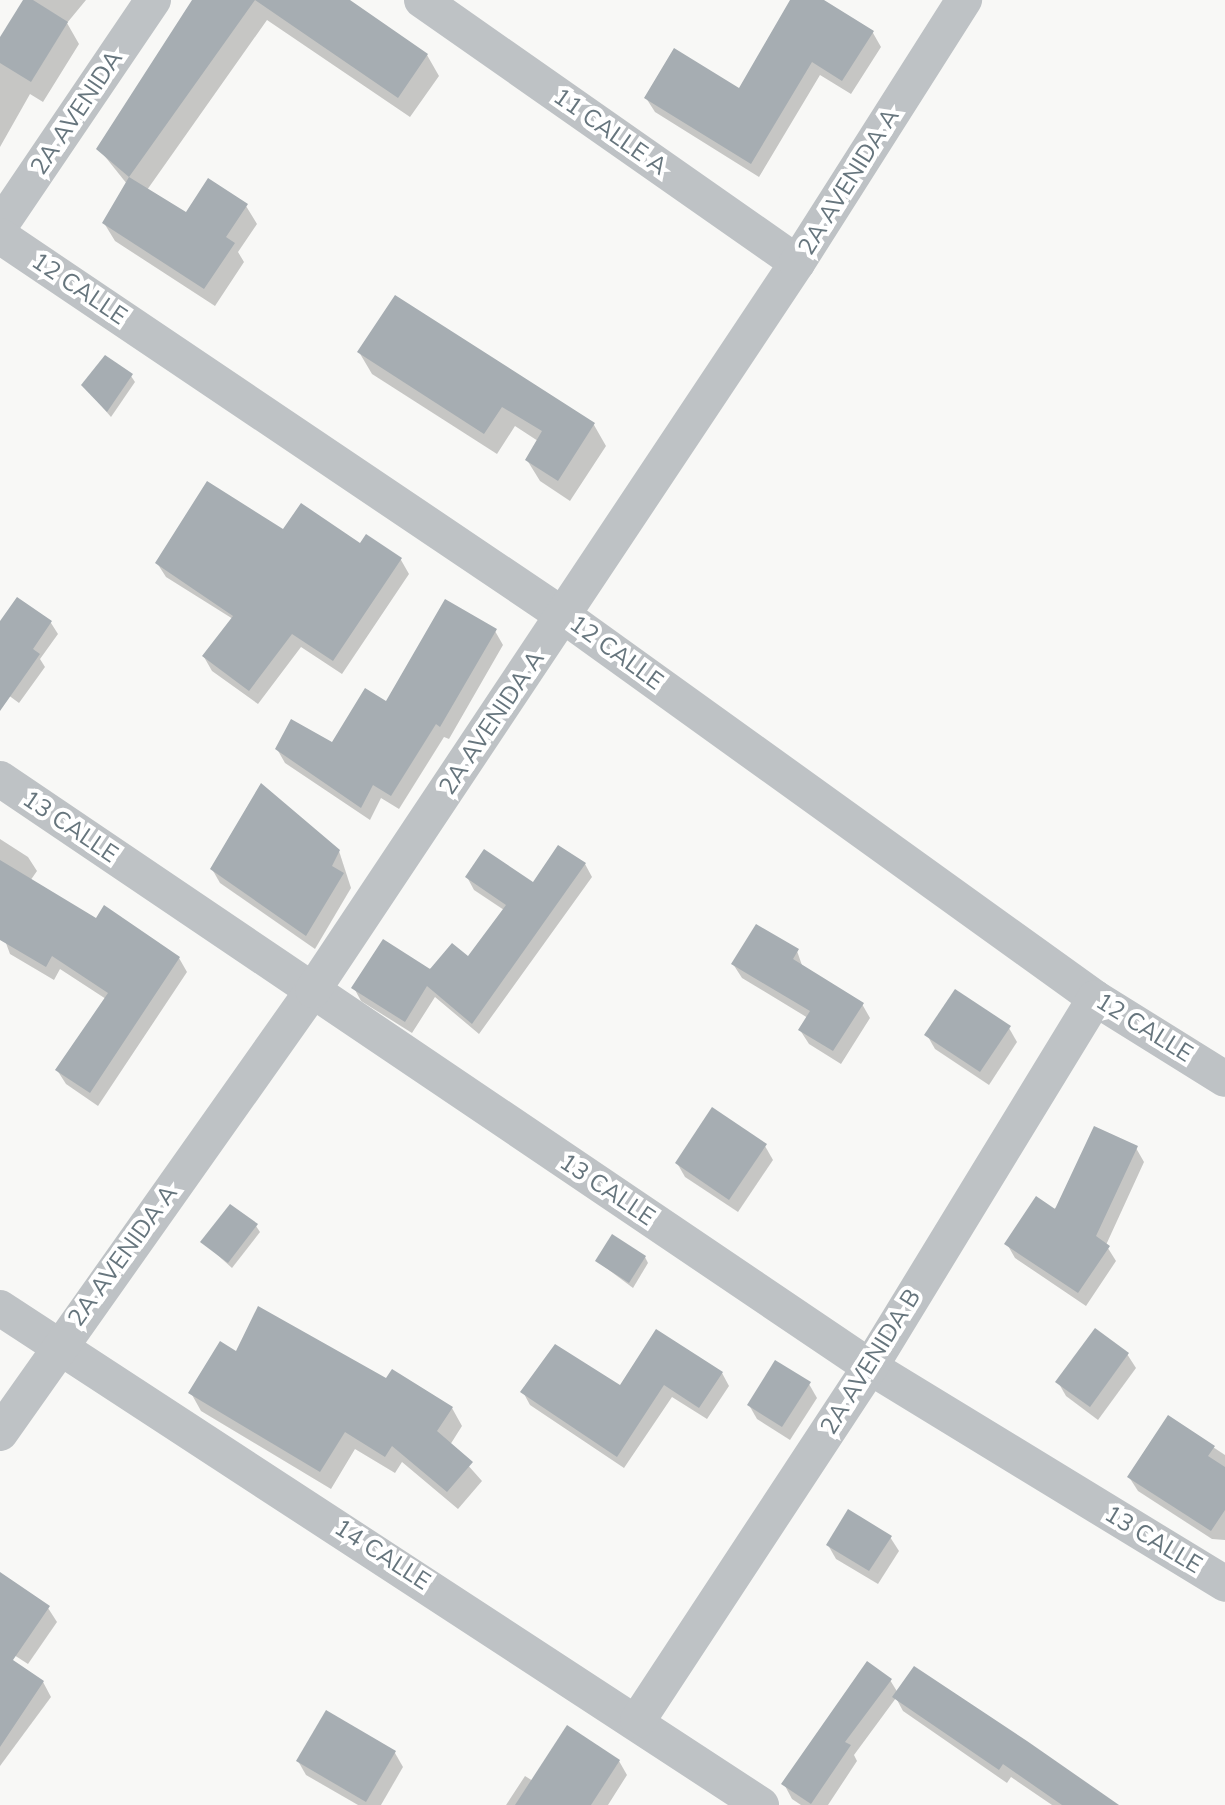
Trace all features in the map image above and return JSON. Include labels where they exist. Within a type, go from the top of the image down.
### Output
[{"type":"street","name":"2A AVENIDA","points":[[0,226],[153,0]]},
{"type":"street","name":"11 CALLE A","points":[[422,0],[797,263]]},
{"type":"street","name":"2A AVENIDA A","points":[[0,1433],[58,1346],[313,990],[797,263],[964,0]]},
{"type":"street","name":"12 CALLE","points":[[0,236],[564,616],[1095,998],[1225,1079]]},
{"type":"street","name":"13 CALLE","points":[[0,779],[870,1367],[1225,1584]]},
{"type":"street","name":"2A AVENIDA B","points":[[638,1720],[870,1367],[1095,998]]},
{"type":"street","name":"14 CALLE","points":[[0,1308],[638,1720],[761,1805]]},
{"type":"building","points":[[23,0],[33,0],[68,22],[31,82],[0,63],[0,37]]},
{"type":"building","points":[[192,0],[255,0],[129,177],[96,149]]},
{"type":"building","points":[[255,0],[350,0],[428,54],[398,98]]},
{"type":"building","points":[[790,0],[824,0],[874,31],[842,81],[812,62],[751,164],[644,98],[674,48],[739,88]]},
{"type":"building","points":[[129,177],[186,212],[208,178],[248,204],[226,237],[235,243],[204,289],[102,223]]},
{"type":"building","points":[[395,295],[595,423],[558,481],[525,460],[542,431],[502,407],[484,434],[357,352]]},
{"type":"building","points":[[105,355],[133,374],[107,412],[81,385]]},
{"type":"building","points":[[207,481],[283,529],[301,503],[360,543],[366,534],[402,558],[333,661],[292,634],[249,691],[202,656],[233,616],[155,563]]},
{"type":"building","points":[[17,597],[52,621],[33,649],[40,654],[0,711],[0,621]]},
{"type":"building","points":[[445,599],[497,629],[440,727],[436,724],[391,796],[373,785],[361,808],[275,749],[291,719],[332,742],[365,688],[386,701]]},
{"type":"building","points":[[261,783],[340,850],[332,866],[344,873],[306,936],[210,869]]},
{"type":"building","points":[[558,845],[586,863],[472,1024],[427,986],[405,1022],[351,988],[383,939],[430,969],[452,943],[468,956],[506,905],[465,877],[484,849],[533,882]]},
{"type":"building","points":[[0,860],[96,918],[104,905],[180,957],[90,1093],[55,1070],[108,993],[52,956],[46,967],[0,940]]},
{"type":"building","points":[[756,924],[799,949],[793,959],[864,1003],[833,1051],[798,1030],[810,1011],[731,964]]},
{"type":"building","points":[[955,989],[1011,1026],[980,1072],[924,1035]]},
{"type":"building","points":[[712,1107],[767,1144],[729,1200],[675,1163]]},
{"type":"building","points":[[1094,1126],[1138,1146],[1096,1236],[1110,1246],[1078,1293],[1004,1244],[1036,1196],[1055,1209]]},
{"type":"building","points":[[230,1204],[258,1224],[228,1263],[200,1242]]},
{"type":"building","points":[[612,1234],[646,1256],[629,1283],[595,1261]]},
{"type":"building","points":[[258,1306],[386,1378],[392,1369],[453,1407],[437,1431],[473,1462],[447,1492],[392,1446],[385,1457],[345,1432],[320,1472],[188,1393],[220,1341],[236,1351]]},
{"type":"building","points":[[1095,1328],[1129,1353],[1090,1407],[1055,1382]]},
{"type":"building","points":[[656,1329],[723,1372],[699,1408],[664,1385],[617,1457],[520,1392],[555,1344],[620,1385]]},
{"type":"building","points":[[775,1360],[811,1382],[782,1427],[747,1405]]},
{"type":"building","points":[[1168,1415],[1215,1446],[1208,1456],[1225,1467],[1225,1510],[1211,1531],[1127,1477]]},
{"type":"building","points":[[848,1509],[892,1536],[869,1571],[826,1545]]},
{"type":"building","points":[[0,1572],[50,1606],[13,1660],[44,1681],[0,1747]]},
{"type":"building","points":[[867,1661],[892,1679],[845,1742],[851,1745],[811,1804],[781,1784]]},
{"type":"building","points":[[914,1666],[1119,1805],[1062,1805],[1003,1764],[999,1770],[892,1697]]},
{"type":"building","points":[[326,1710],[396,1751],[366,1802],[296,1761]]},
{"type":"building","points":[[567,1725],[620,1760],[591,1805],[515,1805]]}]
